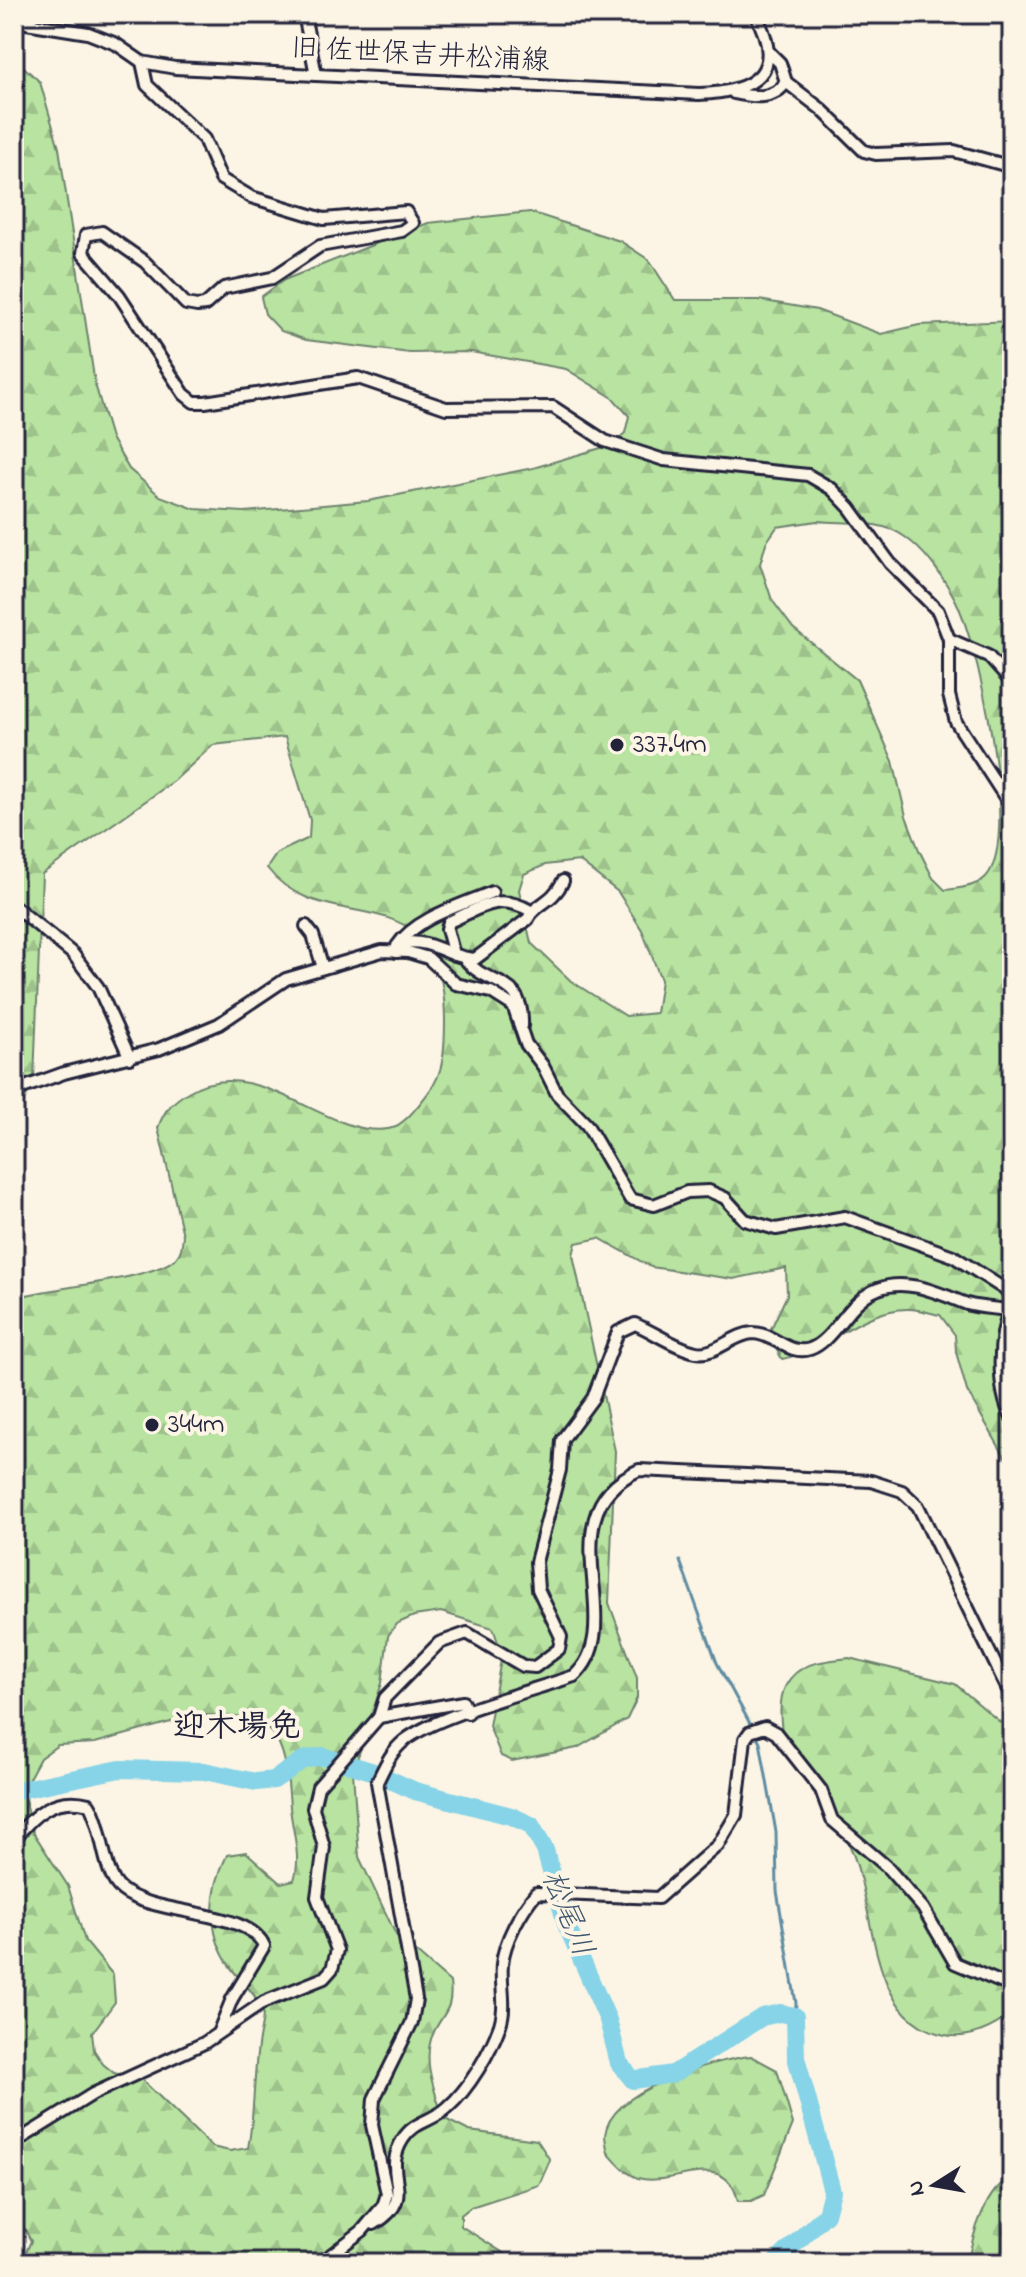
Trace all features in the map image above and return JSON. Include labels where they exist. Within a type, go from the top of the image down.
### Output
[{"type":"street","points":[[304,14],[316,75]]},
{"type":"street","points":[[755,14],[765,32],[769,52],[780,63],[786,82],[821,109],[864,151],[876,154],[954,151],[1012,167]]},
{"type":"street","name":"旧 佐世保吉井松浦線","points":[[14,21],[88,33],[116,44],[142,62],[188,69],[764,96],[782,89],[786,82]]},
{"type":"street","points":[[732,93],[757,79],[769,52]]},
{"type":"street","points":[[142,62],[147,85],[204,139],[221,179],[251,197],[308,217],[324,219],[406,212],[413,223],[402,231],[320,246],[272,278],[224,288],[205,305],[197,306],[186,304],[145,262],[102,232],[86,235],[83,253],[119,295],[184,394],[194,402],[358,378],[446,408],[553,407],[605,441],[664,460],[808,475],[832,489],[890,563],[927,597],[949,639],[949,695],[956,722],[1012,808]]},
{"type":"street","points":[[949,639],[988,656],[1012,683]]},
{"type":"street","points":[[459,957],[475,959],[492,949],[528,919],[531,911],[556,898],[563,881]]},
{"type":"street","points":[[397,952],[397,944],[406,934],[492,892]]},
{"type":"street","points":[[459,957],[447,929],[449,922],[498,900],[517,903],[531,911]]},
{"type":"street","points":[[14,906],[73,954],[98,987],[130,1058]]},
{"type":"street","points":[[306,926],[313,935],[323,968]]},
{"type":"street","points":[[397,952],[403,943],[428,942],[515,991],[523,1009],[522,1032]]},
{"type":"street","points":[[14,1091],[64,1073],[130,1058],[219,1024],[286,979],[382,951],[428,958],[456,984],[491,992],[513,1006],[522,1032],[557,1094],[587,1125],[630,1199],[654,1205],[687,1192],[709,1191],[725,1198],[745,1220],[776,1229],[845,1217],[953,1256],[1012,1294]]},
{"type":"street","points":[[14,2143],[93,2094],[204,2043],[264,2002],[324,1978],[332,1969],[337,1950],[317,1897],[324,1847],[313,1808],[318,1787],[379,1717],[385,1698],[439,1643],[467,1633],[523,1666],[535,1667],[559,1649],[561,1637],[538,1589],[536,1562],[560,1470],[562,1440],[593,1398],[618,1332],[635,1324],[698,1353],[716,1348],[736,1336],[756,1333],[795,1350],[811,1349],[823,1340],[851,1306],[879,1288],[900,1286],[935,1290],[969,1305],[1010,1307],[1002,1371],[1005,1405],[1012,1418]]},
{"type":"street","points":[[362,2231],[381,2210],[387,2194],[372,2125],[374,2099],[412,2022],[416,1999],[377,1782],[403,1741],[426,1728],[574,1676],[586,1665],[594,1648],[592,1563],[596,1508],[619,1479],[639,1470],[871,1481],[902,1491],[918,1506],[1012,1698]]},
{"type":"street","points":[[379,1717],[463,1702],[468,1713]]},
{"type":"street","points":[[320,2263],[395,2208],[399,2199],[394,2166],[403,2138],[415,2124],[445,2110],[465,2089],[500,2025],[502,1963],[523,1908],[536,1893],[658,1898],[718,1845],[736,1815],[745,1739],[750,1732],[765,1727],[776,1733],[821,1790],[832,1820],[886,1866],[923,1908],[955,1963],[991,1981],[1012,1987]]},
{"type":"street","points":[[14,1840],[30,1818],[45,1808],[76,1800],[89,1804],[112,1880],[123,1891],[150,1904],[225,1921],[251,1930],[261,1938],[264,1946],[260,1956],[232,1999],[218,2033]]},
{"type":"green space","points":[[14,58],[40,82],[59,148],[95,384],[111,438],[129,469],[160,496],[195,509],[244,512],[368,501],[533,468],[611,445],[625,433],[629,416],[613,398],[566,369],[471,352],[410,353],[306,340],[281,331],[265,314],[261,297],[284,280],[428,223],[530,212],[620,241],[649,260],[675,300],[759,300],[817,310],[881,334],[919,325],[1012,321],[1012,1469],[967,1391],[956,1352],[955,1335],[940,1315],[913,1309],[876,1315],[814,1348],[782,1359],[768,1335],[787,1295],[786,1268],[733,1279],[651,1267],[599,1238],[576,1243],[573,1255],[615,1451],[609,1603],[637,1678],[637,1698],[627,1719],[577,1748],[512,1761],[501,1756],[489,1726],[502,1654],[493,1628],[441,1612],[414,1616],[396,1624],[388,1636],[382,1683],[353,1772],[359,1857],[396,1935],[450,1982],[450,2001],[429,2049],[431,2079],[443,2118],[469,2131],[537,2140],[550,2160],[539,2185],[471,2207],[461,2215],[461,2226],[510,2257],[558,2263],[398,2263],[387,2254],[367,2263],[21,2263],[31,2241],[23,2226],[14,2222],[14,1298],[146,1272],[164,1266],[178,1256],[183,1235],[158,1128],[169,1107],[188,1092],[214,1082],[240,1082],[266,1088],[341,1122],[365,1129],[388,1129],[405,1120],[424,1098],[438,1077],[443,1058],[445,1019],[439,972],[425,942],[404,925],[377,915],[319,902],[291,890],[267,868],[277,853],[309,838],[310,820],[285,737],[213,745],[174,781],[42,874],[34,1080],[20,1109],[14,1112]],"holes":[[[817,521],[863,523],[896,531],[926,557],[955,599],[975,656],[992,737],[997,779],[997,850],[989,873],[975,884],[945,890],[933,878],[906,816],[893,761],[857,680],[793,628],[772,600],[760,564],[766,543],[777,527]],[[579,861],[618,892],[642,930],[661,980],[656,1013],[626,1016],[571,981],[531,943],[519,890],[524,874],[545,865]],[[196,1715],[223,1716],[260,1724],[272,1732],[279,1744],[285,1761],[297,1853],[294,1880],[281,1883],[246,1852],[227,1855],[214,1896],[214,1925],[222,1952],[263,2013],[248,2148],[230,2151],[212,2147],[142,2080],[114,2073],[94,2050],[92,2033],[115,2002],[113,1975],[85,1941],[68,1886],[33,1832],[26,1806],[27,1782],[40,1758],[58,1745],[95,1743]]]},
{"type":"green space","points":[[849,1658],[955,1684],[1000,1722],[1012,1720],[1012,2013],[981,2032],[963,2036],[945,2035],[919,2025],[900,2007],[877,1955],[857,1867],[848,1842],[822,1795],[785,1744],[781,1709],[783,1692],[791,1677],[813,1664]]},
{"type":"green space","points":[[751,2056],[777,2070],[793,2124],[764,2195],[751,2201],[738,2201],[732,2185],[722,2176],[710,2173],[652,2180],[638,2178],[625,2171],[608,2153],[605,2135],[611,2119],[644,2091],[690,2071]]},
{"type":"green space","points":[[1012,2177],[1012,2263],[968,2263],[987,2202]]},
{"type":"waterway","points":[[680,1561],[717,1663],[760,1742],[776,1832],[777,1891],[796,2003],[795,2016]]},
{"type":"waterway","name":"松尾川","points":[[14,1791],[120,1769],[204,1771],[256,1782],[274,1780],[303,1760],[322,1756],[371,1771],[415,1791],[511,1816],[531,1825],[545,1850],[566,1924],[608,2020],[619,2063],[633,2080],[673,2074],[762,2017],[780,2013],[795,2016],[796,2057],[832,2191],[826,2214],[775,2263]]},
{"type":"place","name":"337.4m","points":[[617,745]]},
{"type":"place","name":"344m","points":[[152,1425]]},
{"type":"district","name":"迎木場免","points":[[237,1728]]}]
